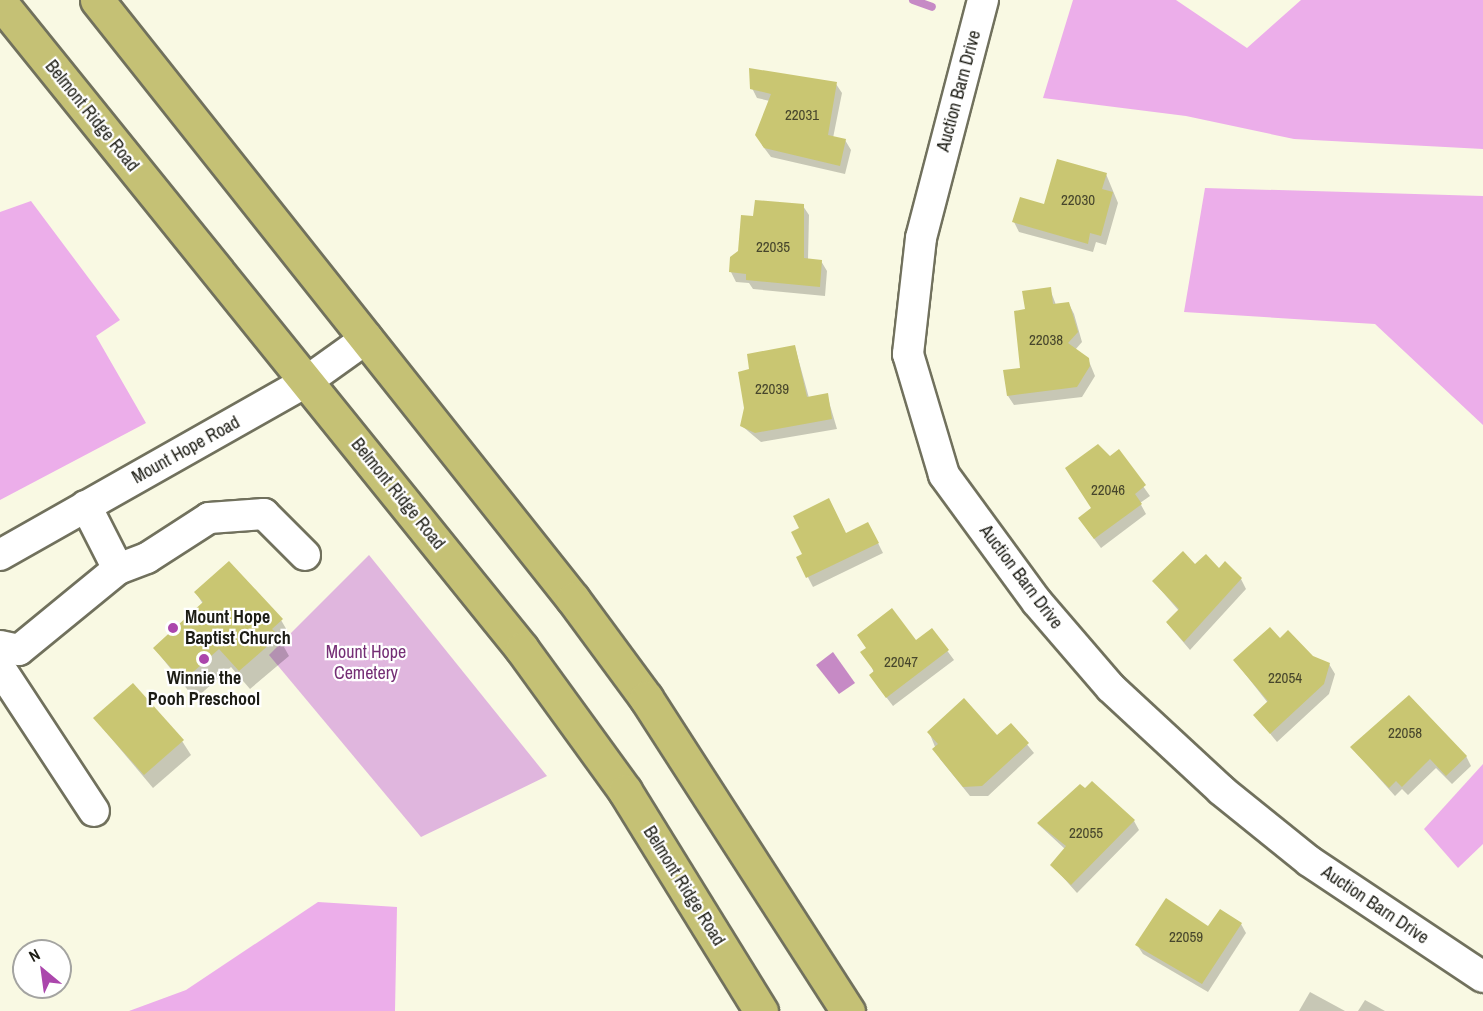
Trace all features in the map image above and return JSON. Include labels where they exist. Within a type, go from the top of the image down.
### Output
[{"type":"main road","points":[[97,0],[367,338],[646,698],[848,1011]]},
{"type":"main road","name":"Belmont Ridge Road","points":[[0,2],[308,381],[569,712],[625,791],[761,1011]]},
{"type":"street","name":"Auction Barn Drive","points":[[983,0],[921,238],[908,354],[944,475],[1037,602],[1111,688],[1221,790],[1309,861],[1483,977]]},
{"type":"street","name":"Mount Hope Road","points":[[0,555],[308,381],[367,338]]},
{"type":"street","points":[[86,506],[118,569]]},
{"type":"street","points":[[0,646],[19,650],[118,569],[147,558],[209,518],[264,514],[305,555]]},
{"type":"street","points":[[0,668],[94,811]]},
{"type":"green space","name":"Mount Hope Cemetery","points":[[369,555],[547,776],[421,837],[269,655]]},
{"type":"shaded area","points":[[1073,0],[1176,0],[1247,48],[1301,0],[1483,0],[1483,149],[1294,139],[1186,116],[1043,98]]},
{"type":"shaded area","points":[[1205,188],[1483,196],[1483,425],[1375,324],[1184,312]]},
{"type":"shaded area","points":[[31,201],[120,320],[96,336],[146,423],[0,500],[0,212]]},
{"type":"shaded area","points":[[833,652],[855,683],[839,694],[816,665]]},
{"type":"shaded area","points":[[1483,764],[1483,844],[1458,868],[1424,829]]},
{"type":"shaded area","points":[[318,902],[397,907],[395,1011],[129,1011],[186,990]]},
{"type":"building","points":[[749,68],[837,82],[828,135],[846,139],[840,166],[764,148],[755,135],[771,94],[750,89]]},
{"type":"building","points":[[1057,159],[1107,173],[1102,189],[1113,192],[1101,236],[1090,233],[1088,244],[1012,222],[1020,197],[1044,204]]},
{"type":"building","points":[[755,200],[804,204],[804,258],[822,260],[820,287],[746,280],[746,274],[729,272],[730,257],[738,251],[741,215],[753,216]]},
{"type":"building","points":[[1051,287],[1053,304],[1069,302],[1078,332],[1068,343],[1089,358],[1090,366],[1077,387],[1007,396],[1003,370],[1020,368],[1014,311],[1025,309],[1022,291]]},
{"type":"building","points":[[795,345],[807,397],[828,393],[832,419],[755,433],[740,426],[744,408],[738,372],[749,369],[747,354]]},
{"type":"building","points":[[1098,444],[1110,456],[1119,449],[1146,485],[1135,494],[1142,504],[1094,539],[1078,518],[1091,508],[1065,468]]},
{"type":"building","points":[[829,498],[846,533],[868,522],[879,543],[806,578],[796,557],[802,554],[791,532],[799,528],[793,516]]},
{"type":"building","points":[[1183,551],[1195,564],[1206,554],[1219,568],[1225,561],[1242,578],[1184,642],[1166,622],[1179,609],[1152,581]]},
{"type":"building","points":[[229,561],[283,619],[272,629],[279,636],[239,671],[219,649],[183,681],[153,648],[203,602],[194,592]]},
{"type":"building","points":[[892,608],[916,640],[932,628],[949,650],[886,698],[869,675],[874,671],[860,652],[866,648],[857,635]]},
{"type":"building","points":[[1270,627],[1280,638],[1288,630],[1313,656],[1330,663],[1324,684],[1270,734],[1253,715],[1268,701],[1233,660]]},
{"type":"building","points":[[133,683],[184,740],[144,775],[93,718]]},
{"type":"building","points":[[1409,695],[1467,756],[1446,776],[1430,759],[1402,787],[1396,781],[1389,788],[1350,747]]},
{"type":"building","points":[[964,698],[997,735],[1011,723],[1029,743],[982,786],[963,787],[932,749],[938,744],[927,732]]},
{"type":"building","points":[[1092,781],[1135,820],[1071,885],[1050,865],[1066,846],[1037,823],[1080,784],[1085,788]]},
{"type":"building","points":[[1166,898],[1208,926],[1220,909],[1242,923],[1202,984],[1135,945]]},
{"type":"waterway","points":[[913,0],[932,7]]},
{"type":"place","name":"Mount Hope Baptist Church","points":[[173,628]]},
{"type":"place","name":"Winnie the Pooh Preschool","points":[[204,659]]}]
